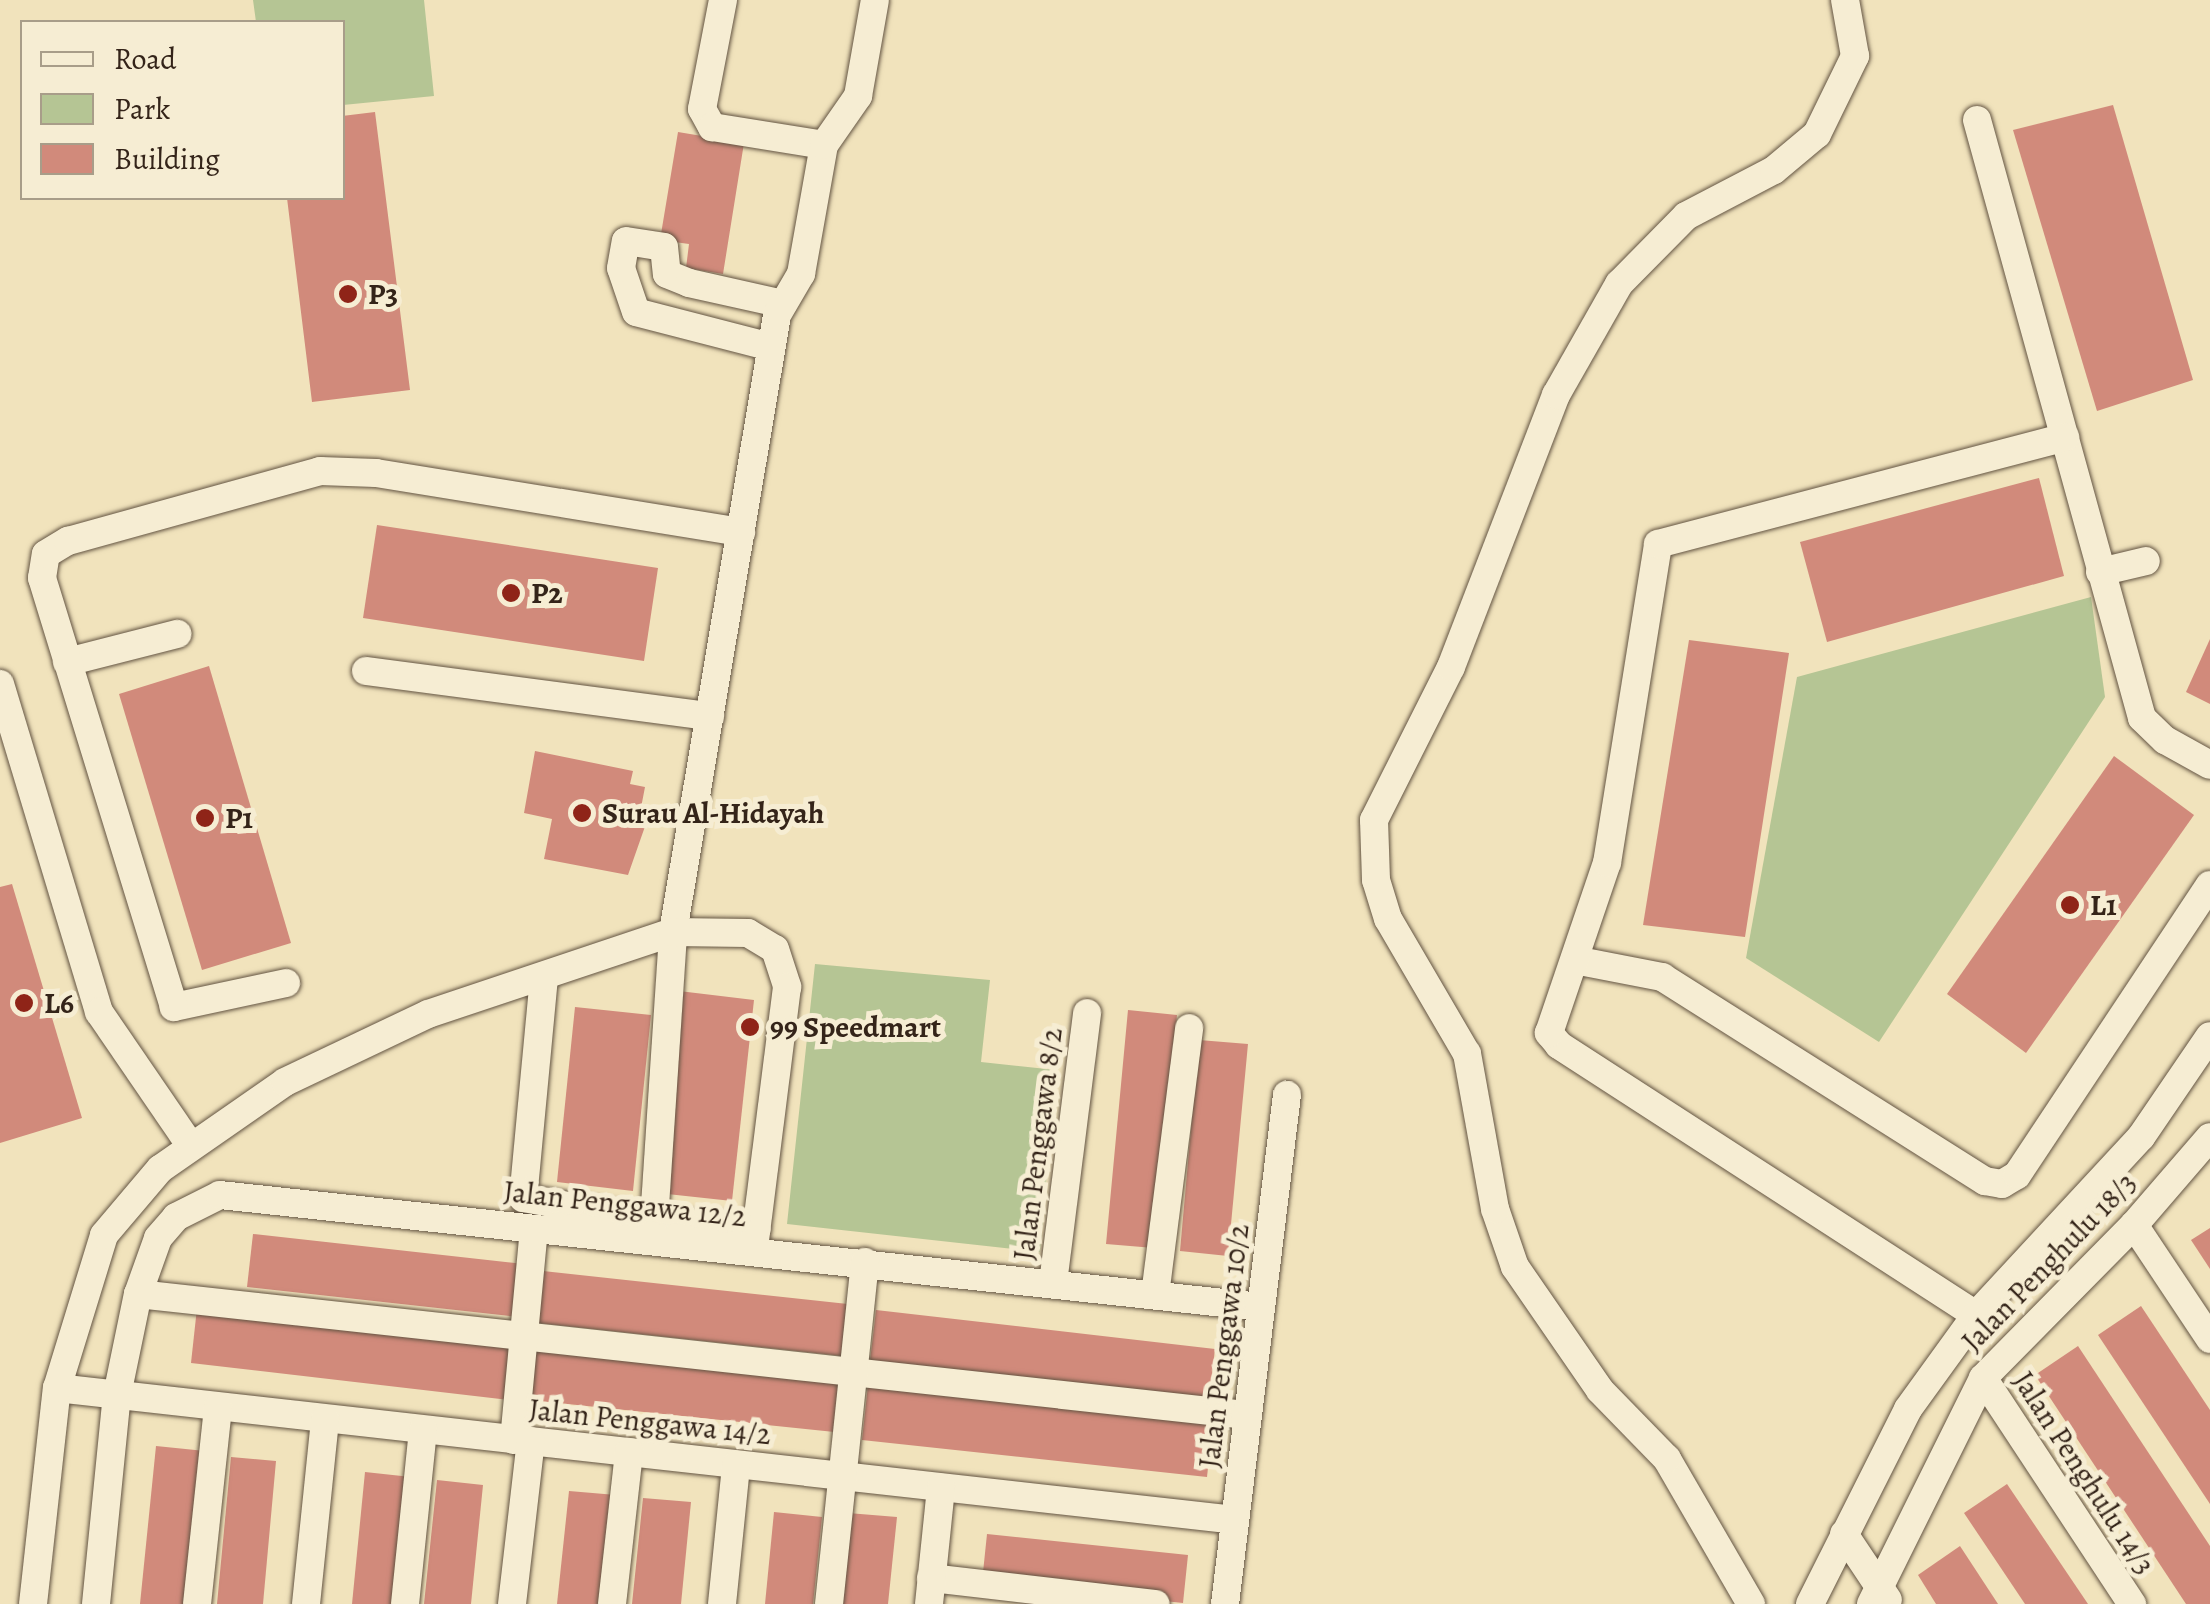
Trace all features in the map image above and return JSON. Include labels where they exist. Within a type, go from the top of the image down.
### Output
[{"type":"street","points":[[722,0],[702,109],[712,127],[824,145]]},
{"type":"street","points":[[654,1221],[674,932],[757,426],[783,304],[801,274],[824,145],[858,96],[875,0]]},
{"type":"street","points":[[1751,1604],[1667,1459],[1600,1390],[1515,1268],[1495,1209],[1468,1054],[1388,919],[1376,880],[1374,820],[1451,667],[1556,395],[1619,284],[1686,216],[1774,170],[1817,134],[1855,56],[1845,0]]},
{"type":"street","points":[[1978,120],[2142,718],[2164,740],[2210,765]]},
{"type":"street","points":[[772,347],[636,312],[621,268],[626,241],[664,247],[667,274],[689,284],[783,304]]},
{"type":"street","points":[[1976,1316],[1559,1046],[1549,1032],[1578,961],[1608,863],[1658,544],[2064,437]]},
{"type":"street","points":[[286,982],[174,1006],[42,578],[46,554],[68,541],[267,480],[320,471],[376,473],[741,532]]},
{"type":"street","points":[[2100,572],[2146,561]]},
{"type":"street","points":[[67,662],[177,634]]},
{"type":"street","points":[[366,671],[710,716]]},
{"type":"street","points":[[0,684],[99,1012],[190,1145]]},
{"type":"street","points":[[1578,961],[1662,977],[1986,1180],[2002,1184],[2017,1176],[2210,885]]},
{"type":"street","points":[[33,1604],[57,1388],[104,1236],[147,1183],[190,1145],[285,1082],[428,1014],[674,932],[762,939],[775,948],[787,987],[755,1239],[523,1198],[544,977]]},
{"type":"street","name":"Jalan Penggawa 8/2","points":[[1053,1283],[1087,1013]]},
{"type":"street","points":[[1155,1295],[1190,1028]]},
{"type":"street","points":[[1810,1604],[1908,1408],[1976,1316],[2142,1137],[2210,1036]]},
{"type":"street","name":"Jalan Penggawa 10/2","points":[[1225,1604],[1287,1095]]},
{"type":"street","name":"Jalan Penghulu 18/3","points":[[1880,1598],[1982,1378],[2134,1225],[2210,1137]]},
{"type":"street","name":"Jalan Penggawa 12/2","points":[[96,1604],[117,1395],[138,1294],[158,1238],[176,1216],[220,1195],[534,1229],[755,1239],[865,1262],[1261,1307]]},
{"type":"street","points":[[2134,1225],[2210,1340]]},
{"type":"street","points":[[512,1604],[522,1441],[523,1336],[534,1229]]},
{"type":"street","points":[[829,1604],[858,1372],[865,1262]]},
{"type":"street","points":[[138,1294],[1248,1415]]},
{"type":"street","name":"Jalan Penghulu 14/3","points":[[1982,1378],[2132,1604]]},
{"type":"street","name":"Jalan Penggawa 14/2","points":[[57,1388],[1235,1520]]},
{"type":"street","points":[[197,1604],[218,1407]]},
{"type":"street","points":[[306,1604],[325,1419]]},
{"type":"street","points":[[404,1604],[423,1430]]},
{"type":"street","points":[[612,1604],[629,1452]]},
{"type":"street","points":[[722,1604],[736,1465]]},
{"type":"street","points":[[942,1488],[930,1591],[1156,1604]]},
{"type":"street","points":[[1844,1534],[1880,1598]]},
{"type":"green space","points":[[253,0],[424,0],[434,96],[345,105],[345,20],[256,20]]},
{"type":"green space","points":[[2091,597],[2105,697],[1879,1042],[1746,958],[1797,677]]},
{"type":"green space","points":[[815,964],[990,980],[981,1062],[1056,1070],[1040,1252],[787,1224]]},
{"type":"building","points":[[2113,105],[2193,380],[2097,411],[2013,130]]},
{"type":"building","name":"P3","points":[[375,112],[410,390],[312,402],[287,200],[345,200],[345,116]]},
{"type":"building","points":[[678,132],[744,143],[723,274],[686,268],[689,244],[660,240]]},
{"type":"building","points":[[2039,478],[2064,576],[1827,642],[1800,542]]},
{"type":"building","name":"P2","points":[[377,525],[658,568],[644,661],[363,618]]},
{"type":"building","points":[[2210,639],[2210,704],[2186,692]]},
{"type":"building","points":[[1689,640],[1789,653],[1745,937],[1643,925]]},
{"type":"building","name":"P1","points":[[209,666],[291,943],[202,970],[119,694]]},
{"type":"building","name":"Surau Al-Hidayah","points":[[535,751],[633,771],[630,784],[645,787],[640,813],[649,815],[628,875],[544,859],[552,819],[524,813]]},
{"type":"building","name":"L1","points":[[2114,756],[2194,815],[2026,1053],[1947,994]]},
{"type":"building","name":"L6","points":[[12,884],[82,1118],[0,1143],[0,887]]},
{"type":"building","points":[[679,991],[754,1000],[732,1201],[658,1193]]},
{"type":"building","points":[[575,1007],[651,1015],[633,1191],[557,1182]]},
{"type":"building","points":[[1128,1010],[1177,1015],[1154,1248],[1106,1244]]},
{"type":"building","points":[[1199,1040],[1248,1044],[1228,1256],[1180,1251]]},
{"type":"building","points":[[2210,1228],[2210,1269],[2191,1240]]},
{"type":"building","points":[[253,1234],[524,1264],[518,1317],[247,1287]]},
{"type":"building","points":[[543,1271],[857,1305],[852,1357],[538,1323]]},
{"type":"building","points":[[2141,1306],[2210,1410],[2210,1504],[2098,1335]]},
{"type":"building","points":[[197,1308],[515,1345],[509,1400],[191,1363]]},
{"type":"building","points":[[876,1310],[1215,1349],[1209,1401],[870,1361]]},
{"type":"building","points":[[2078,1346],[2210,1546],[2210,1604],[2186,1604],[2035,1375]]},
{"type":"building","points":[[535,1348],[849,1382],[844,1433],[529,1400]]},
{"type":"building","points":[[868,1385],[1213,1422],[1207,1477],[862,1440]]},
{"type":"building","points":[[156,1446],[205,1451],[190,1604],[140,1604]]},
{"type":"building","points":[[231,1457],[276,1461],[263,1604],[217,1604]]},
{"type":"building","points":[[365,1472],[411,1477],[398,1604],[352,1604]]},
{"type":"building","points":[[437,1480],[483,1485],[471,1604],[424,1604]]},
{"type":"building","points":[[2007,1484],[2088,1604],[2025,1604],[1964,1513]]},
{"type":"building","points":[[569,1491],[616,1495],[605,1604],[557,1604]]},
{"type":"building","points":[[643,1498],[691,1502],[681,1604],[632,1604]]},
{"type":"building","points":[[774,1512],[822,1517],[813,1604],[765,1604]]},
{"type":"building","points":[[848,1513],[897,1517],[888,1604],[839,1604]]},
{"type":"building","points":[[987,1534],[1188,1555],[1183,1603],[982,1582]]},
{"type":"building","points":[[1960,1546],[1998,1604],[1936,1604],[1918,1575]]},
{"type":"place","name":"P3","points":[[348,294]]},
{"type":"place","name":"P2","points":[[511,593]]},
{"type":"place","name":"Surau Al-Hidayah","points":[[582,813]]},
{"type":"place","name":"P1","points":[[205,818]]},
{"type":"place","name":"L1","points":[[2070,905]]},
{"type":"place","name":"L6","points":[[24,1003]]},
{"type":"place","name":"99 Speedmart","points":[[750,1027]]}]
